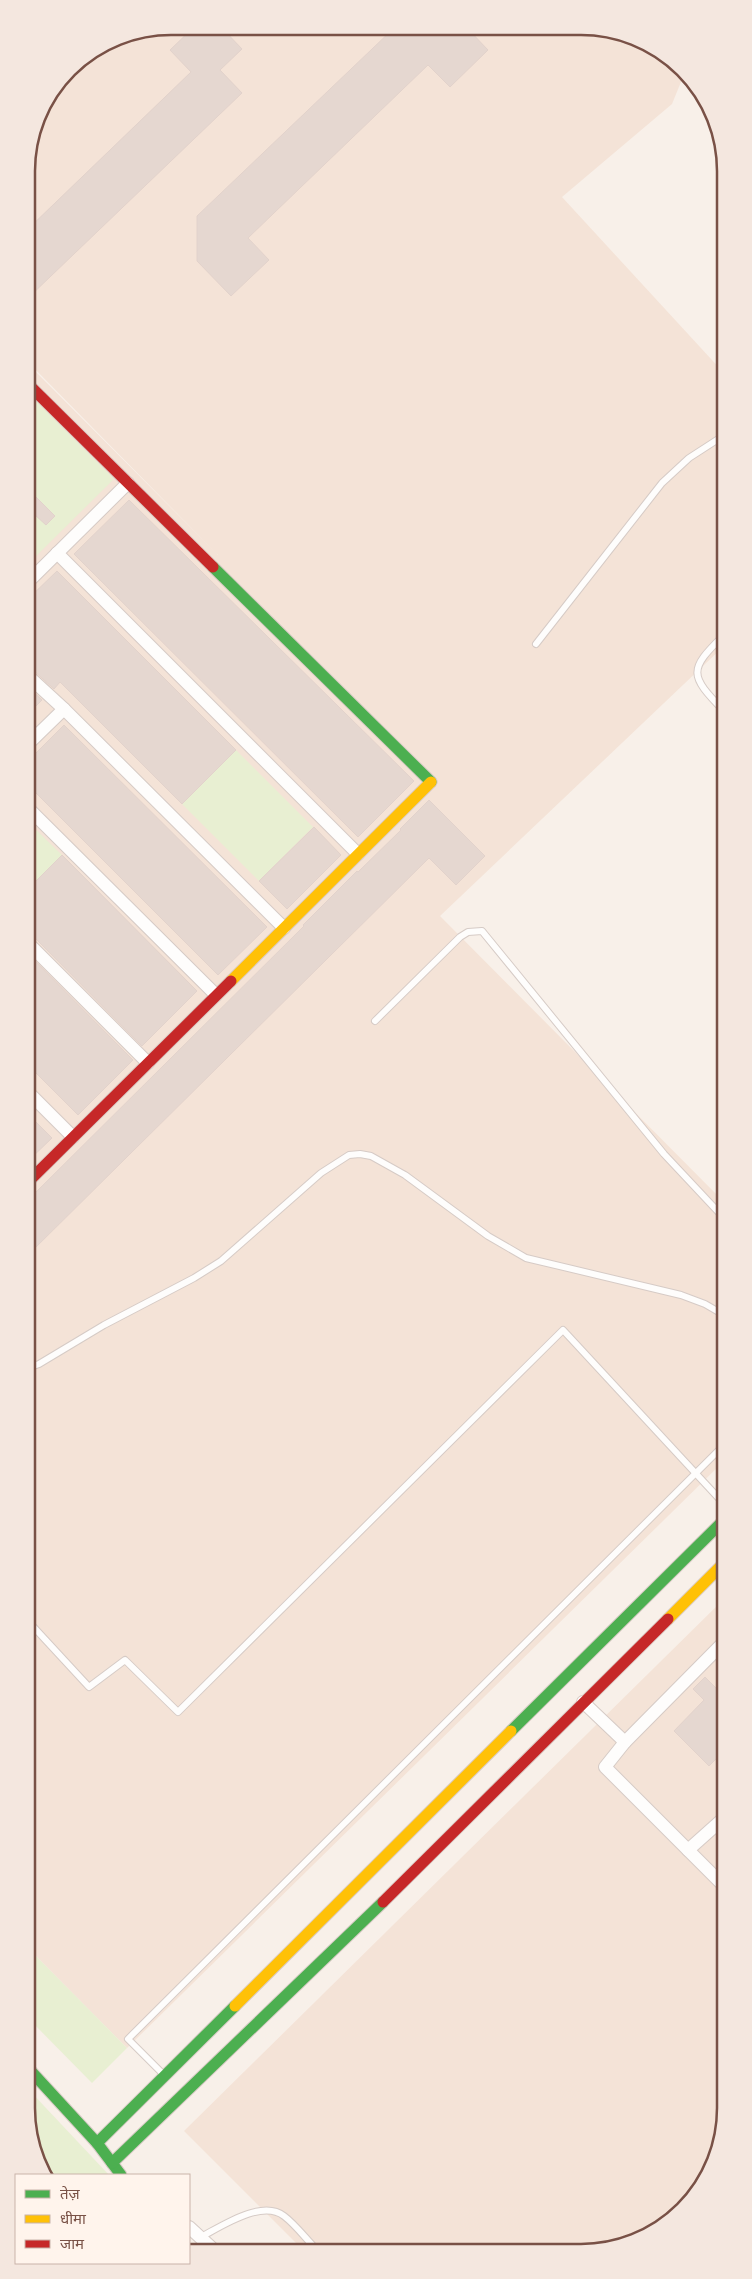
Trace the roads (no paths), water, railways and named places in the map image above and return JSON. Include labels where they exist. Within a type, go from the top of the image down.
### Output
[{"type":"street","points":[[35,391],[431,782],[35,1175]]},
{"type":"street","points":[[35,575],[128,483]]},
{"type":"street","points":[[57,553],[358,854]]},
{"type":"street","points":[[35,682],[284,928]]},
{"type":"street","points":[[35,737],[64,709]]},
{"type":"street","points":[[35,815],[216,995]]},
{"type":"street","points":[[35,950],[148,1063]]},
{"type":"street","points":[[35,1099],[73,1137]]},
{"type":"street","points":[[97,2143],[717,1527]]},
{"type":"street","points":[[35,2076],[97,2143],[119,2171],[412,1873],[717,1570]]},
{"type":"street","points":[[717,1649],[625,1742],[605,1767],[717,1879]]},
{"type":"street","points":[[584,1702],[625,1742]]},
{"type":"street","points":[[688,1850],[717,1824]]},
{"type":"street","points":[[190,2228],[208,2244]]},
{"type":"lane","points":[[536,644],[662,483],[689,458],[717,440]]},
{"type":"lane","points":[[717,642],[700,659],[697,666],[701,685],[717,704]]},
{"type":"lane","points":[[374,1021],[460,937],[468,932],[482,931],[664,1154],[717,1211]]},
{"type":"lane","points":[[35,1365],[104,1325],[201,1274],[221,1261],[321,1173],[349,1155],[360,1154],[371,1156],[405,1174],[508,1250],[526,1258],[681,1295],[717,1311]]},
{"type":"lane","points":[[35,1629],[89,1687],[125,1660],[178,1712],[563,1330],[717,1496]]},
{"type":"lane","points":[[165,2076],[128,2039],[717,1452]]},
{"type":"lane","points":[[201,2237],[242,2216],[255,2212],[274,2211],[284,2216],[311,2244]]}]
